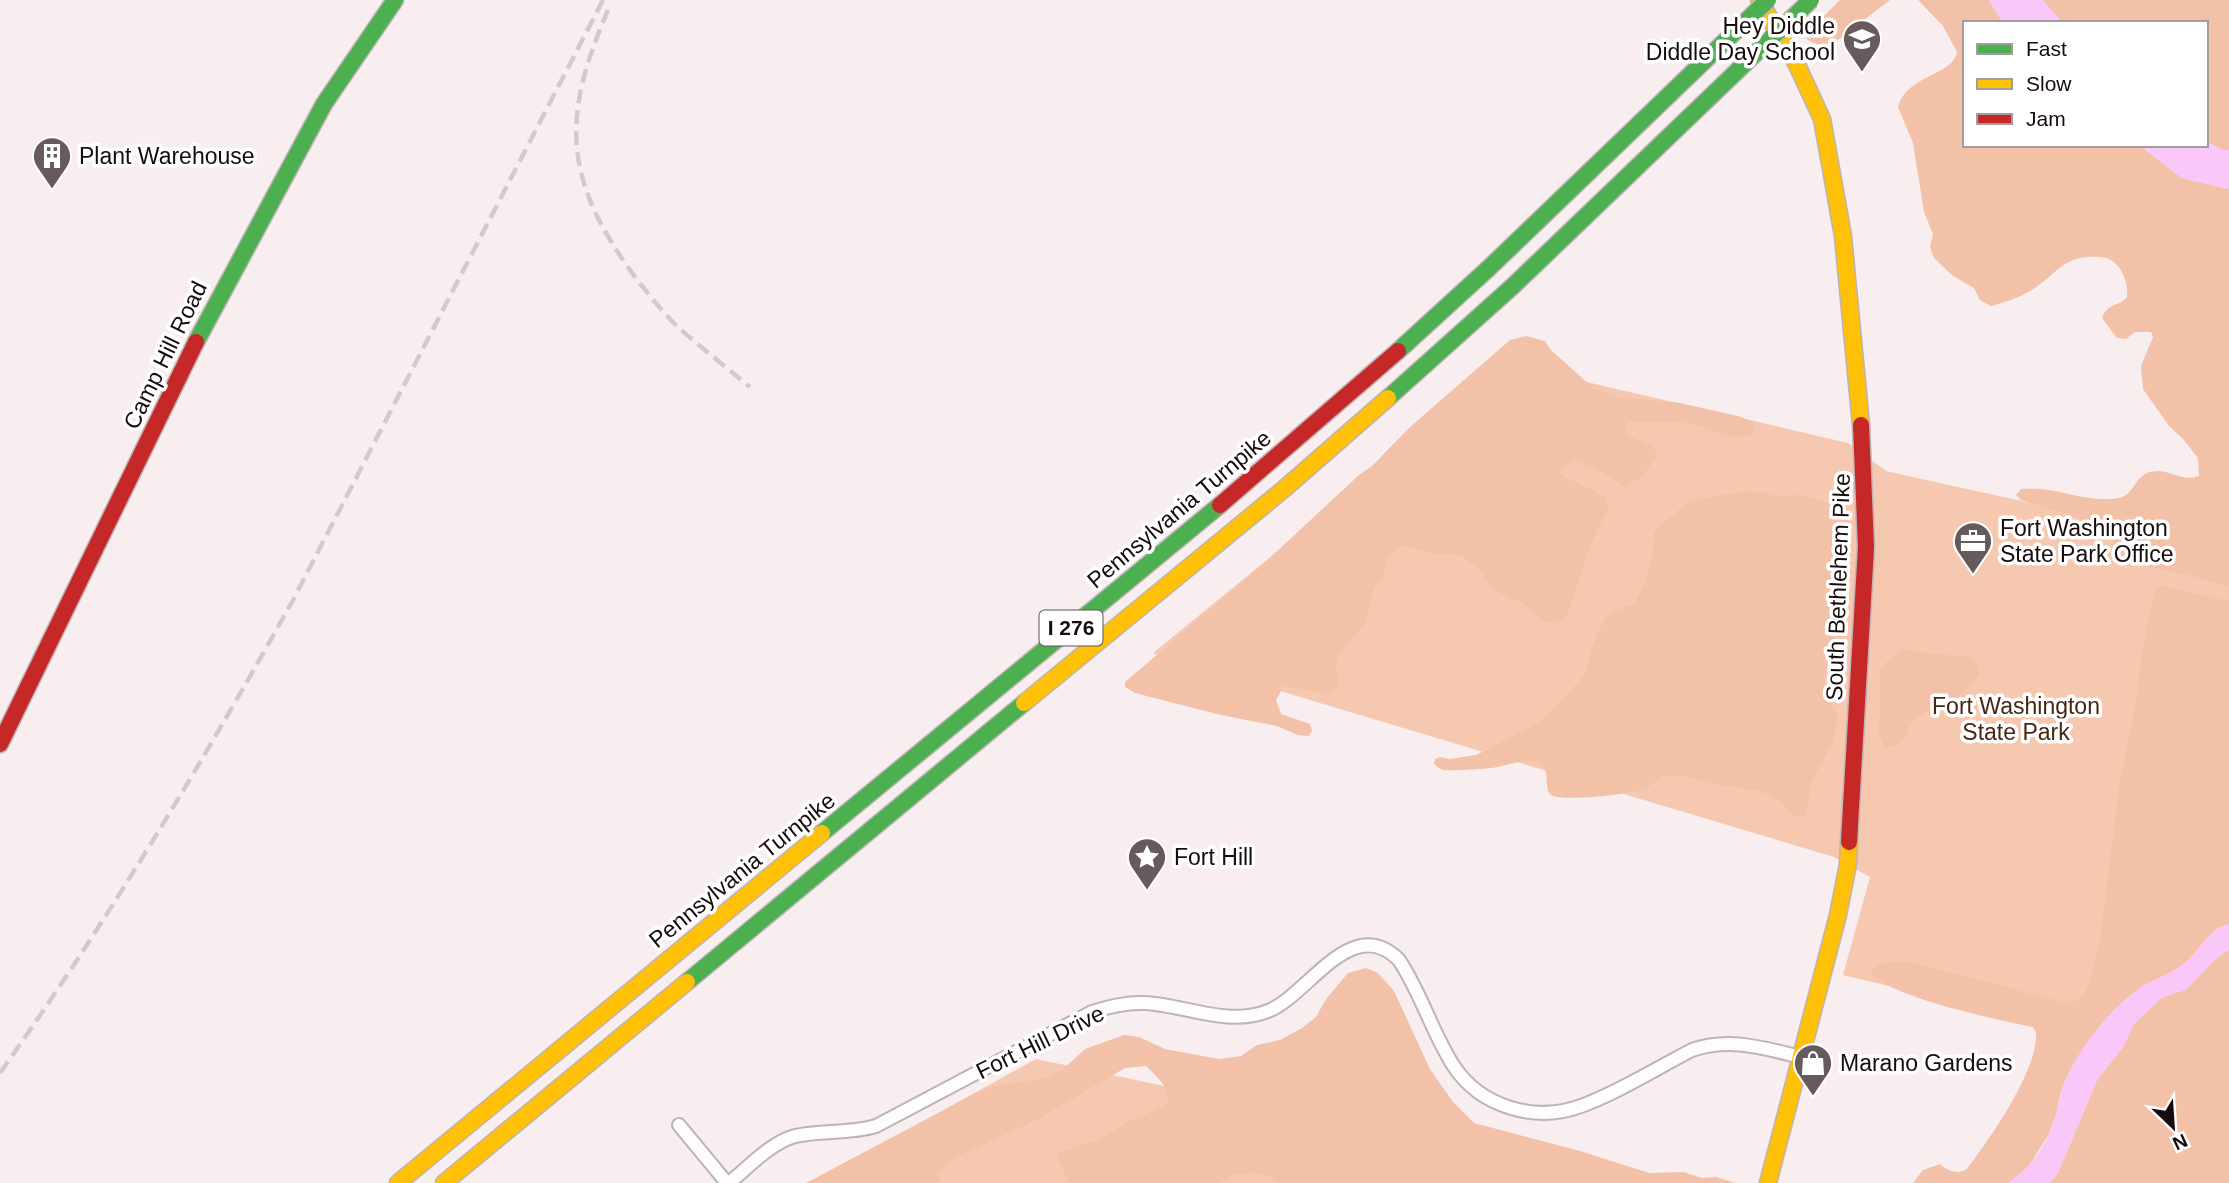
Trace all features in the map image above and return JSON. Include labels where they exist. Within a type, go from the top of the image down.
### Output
[{"type":"main road","name":"Camp Hill Road","points":[[0,744],[228,278],[318,114],[395,0]]},
{"type":"main road","name":"South Bethlehem Pike","points":[[1759,0],[1797,65],[1821,115],[1843,236],[1866,480],[1866,547],[1848,864],[1838,915],[1768,1183]]},
{"type":"main road","name":"Pennsylvania Turnpike","points":[[398,1183],[1263,469],[1380,368],[1490,267],[1768,0]]},
{"type":"main road","name":"I 276","points":[[444,1183],[1313,464],[1513,286],[1811,0]]},
{"type":"street","name":"Fort Hill Drive","points":[[728,1183],[771,1148],[788,1139],[796,1136],[853,1132],[876,1126],[1092,1012],[1122,1003],[1145,1003],[1219,1015],[1243,1016],[1262,1013],[1278,1006],[1340,955],[1361,946],[1386,950],[1399,960],[1452,1063],[1470,1086],[1496,1103],[1520,1110],[1550,1112],[1582,1106],[1692,1050],[1711,1045],[1751,1045],[1801,1057]]},
{"type":"street","points":[[679,1125],[728,1183]]},
{"type":"green space","name":"Fort Washington State Park","points":[[1574,379],[1848,443],[1886,471],[2229,547],[2229,1068],[1843,975],[1870,877],[1834,857],[1153,653],[1323,514]]},
{"type":"green space","points":[[1036,1059],[1217,1097],[1579,1183],[811,1183]]},
{"type":"shaded area","points":[[1840,0],[1890,0],[1834,43],[1820,45],[1806,38],[1807,33]]},
{"type":"shaded area","points":[[1918,0],[1989,0],[2002,21],[1963,21],[1963,147],[2142,147],[2182,178],[2229,189],[2229,587],[2128,562],[2096,523],[2021,500],[2016,495],[2021,489],[2033,488],[2094,499],[2119,498],[2125,496],[2143,475],[2149,472],[2162,471],[2188,478],[2199,476],[2198,458],[2169,426],[2143,389],[2141,366],[2153,337],[2151,332],[2135,332],[2126,339],[2117,338],[2102,318],[2107,309],[2127,297],[2124,277],[2114,262],[2102,257],[2077,259],[2062,266],[2028,293],[1991,306],[1980,300],[1974,288],[1953,276],[1934,258],[1930,247],[1933,234],[1924,212],[1913,143],[1898,107],[1910,88],[1954,60],[1957,52],[1943,26]]},
{"type":"shaded area","points":[[1989,0],[2042,0],[2061,21],[2002,21]]},
{"type":"shaded area","points":[[2042,0],[2229,0],[2229,150],[2222,150],[2208,142],[2208,21],[2061,21]]},
{"type":"shaded area","points":[[2208,142],[2222,150],[2229,150],[2229,189],[2182,178],[2142,147],[2208,147]]},
{"type":"shaded area","points":[[1526,336],[1545,341],[1551,350],[1593,388],[1617,397],[1680,403],[1738,416],[1753,422],[1755,433],[1738,437],[1687,423],[1627,422],[1625,434],[1653,447],[1658,456],[1640,478],[1624,487],[1601,471],[1575,460],[1565,465],[1559,473],[1606,497],[1609,506],[1589,549],[1567,616],[1554,623],[1543,621],[1524,604],[1494,590],[1479,570],[1461,555],[1437,554],[1402,546],[1388,555],[1383,577],[1374,589],[1366,621],[1338,656],[1335,667],[1339,682],[1335,691],[1329,694],[1284,686],[1276,700],[1281,714],[1310,724],[1312,731],[1309,736],[1135,693],[1125,687],[1125,682],[1261,566],[1372,466],[1410,427],[1510,340]]},
{"type":"shaded area","points":[[1746,491],[1774,496],[1810,497],[1846,510],[1850,524],[1842,640],[1824,679],[1828,699],[1838,717],[1833,741],[1811,783],[1807,814],[1803,817],[1793,816],[1781,801],[1761,791],[1712,784],[1689,777],[1662,775],[1647,788],[1638,791],[1566,798],[1550,794],[1544,767],[1535,762],[1452,770],[1443,770],[1434,764],[1435,759],[1440,757],[1450,759],[1476,755],[1539,723],[1585,675],[1592,647],[1605,618],[1617,610],[1633,605],[1649,570],[1654,532],[1685,504]]},
{"type":"shaded area","points":[[2162,586],[2229,601],[2229,924],[2217,927],[2183,965],[2143,986],[2114,1010],[2069,1073],[2049,1134],[2027,1169],[2008,1183],[1913,1183],[1923,1170],[1940,1164],[1953,1171],[1967,1169],[2000,1122],[2022,1083],[2035,1047],[2036,1032],[2033,1027],[1918,998],[1879,980],[1870,970],[1884,963],[1907,961],[2059,1001],[2077,1001],[2083,996],[2090,982],[2100,942],[2119,788],[2135,707],[2144,640],[2155,589]]},
{"type":"shaded area","points":[[1901,649],[1968,656],[1974,659],[1980,672],[1975,681],[1960,694],[1915,719],[1903,742],[1885,748],[1879,735],[1880,668]]},
{"type":"shaded area","points":[[2229,924],[2229,950],[2217,958],[2186,990],[2163,997],[2134,1024],[2125,1044],[2097,1080],[2058,1173],[2050,1183],[2008,1183],[2032,1162],[2044,1145],[2053,1125],[2066,1079],[2099,1026],[2129,996],[2182,965],[2214,931]]},
{"type":"shaded area","points":[[2229,950],[2229,1183],[2050,1183],[2058,1173],[2097,1080],[2125,1044],[2133,1024],[2163,997],[2186,990],[2217,958]]},
{"type":"shaded area","points":[[1366,968],[1378,973],[1394,991],[1430,1069],[1453,1102],[1474,1123],[1580,1151],[1649,1173],[1683,1172],[1735,1183],[1279,1183],[1266,1176],[1242,1173],[1221,1183],[1069,1183],[1057,1157],[1060,1152],[1098,1140],[1130,1121],[1165,1106],[1168,1101],[1166,1090],[1146,1066],[1125,1068],[1040,1118],[954,1158],[938,1173],[940,1183],[806,1183],[974,1094],[998,1085],[1049,1077],[1062,1070],[1085,1049],[1124,1035],[1139,1037],[1165,1049],[1219,1059],[1241,1056],[1257,1045],[1280,1040],[1302,1028],[1316,1017],[1326,999],[1348,973]]},
{"type":"railway","points":[[0,1073],[40,1016],[152,841],[292,602],[603,0]]},
{"type":"railway","points":[[608,10],[584,75],[579,102],[576,139],[583,182],[610,240],[635,277],[680,329],[750,387]]},
{"type":"traffic: fast","points":[[196,342],[324,104],[395,0]]},
{"type":"traffic: fast","points":[[1720,46],[1768,0]]},
{"type":"traffic: fast","points":[[1733,75],[1811,0]]},
{"type":"traffic: fast","points":[[1398,351],[1490,267],[1720,46]]},
{"type":"traffic: fast","points":[[1388,398],[1513,286],[1733,75]]},
{"type":"traffic: fast","points":[[822,833],[1220,505]]},
{"type":"traffic: fast","points":[[687,982],[1024,703]]},
{"type":"traffic: slow","points":[[1759,0],[1797,65],[1822,119],[1843,236],[1861,425]]},
{"type":"traffic: slow","points":[[1024,703],[1284,489],[1388,398]]},
{"type":"traffic: slow","points":[[398,1183],[822,833]]},
{"type":"traffic: slow","points":[[1768,1183],[1838,915],[1848,864],[1849,842]]},
{"type":"traffic: slow","points":[[444,1183],[687,982]]},
{"type":"traffic: jam","points":[[0,744],[196,342]]},
{"type":"traffic: jam","points":[[1220,505],[1398,351]]},
{"type":"traffic: jam","points":[[1849,842],[1866,547],[1861,425]]},
{"type":"place","name":"Hey Diddle Diddle Day School","points":[[1862,73]]},
{"type":"place","name":"Plant Warehouse","points":[[52,190]]},
{"type":"place","name":"Fort Washington State Park Office","points":[[1973,575]]},
{"type":"place","name":"Fort Hill","points":[[1147,891]]},
{"type":"place","name":"Marano Gardens","points":[[1813,1097]]}]
